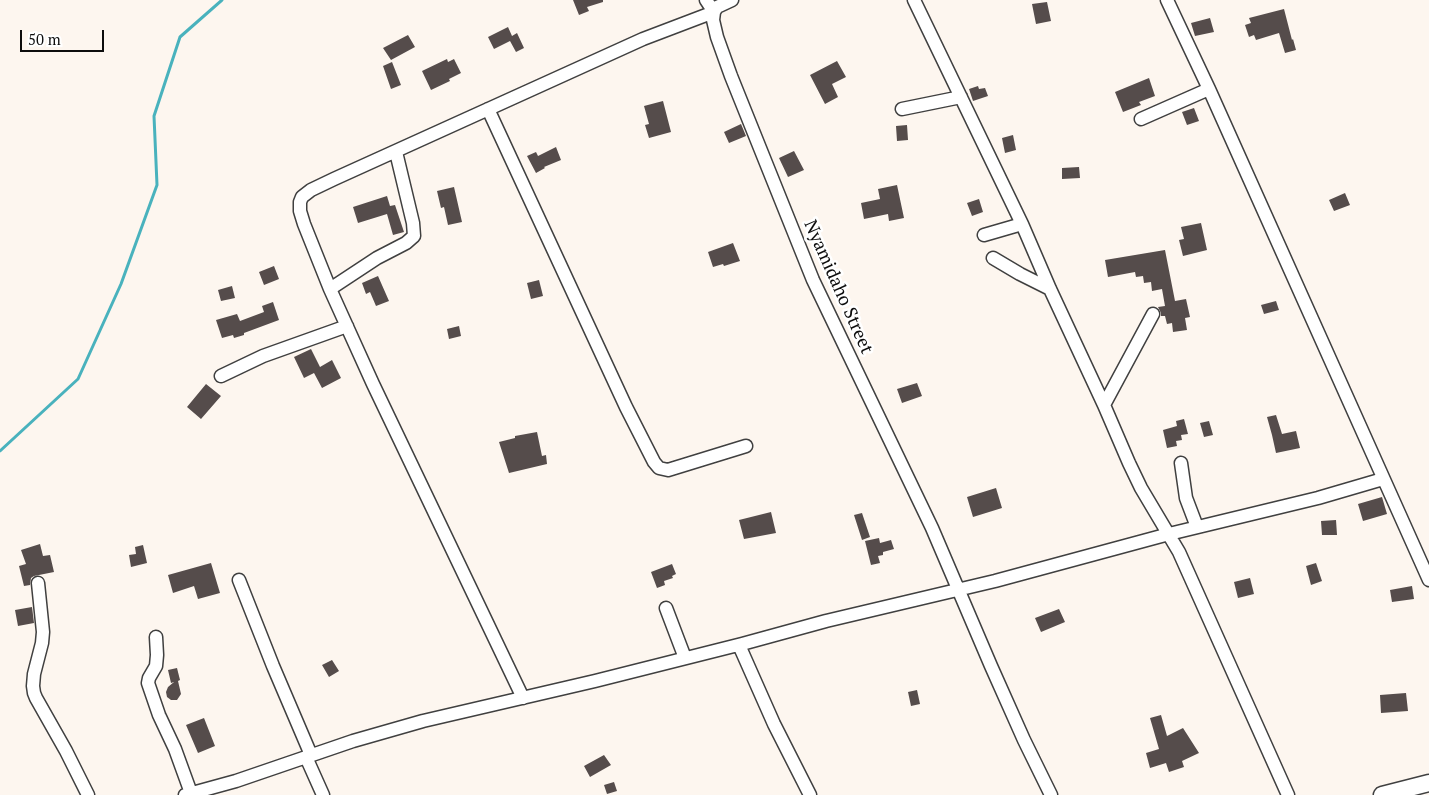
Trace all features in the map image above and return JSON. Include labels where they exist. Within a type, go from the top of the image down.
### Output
[{"type":"street","points":[[706,0],[714,12]]},
{"type":"street","points":[[523,698],[330,289],[304,224],[300,211],[300,202],[302,197],[311,190],[643,39],[714,12],[717,7],[732,0]]},
{"type":"street","points":[[914,0],[1022,224],[1142,488],[1179,552],[1288,795]]},
{"type":"street","points":[[1167,0],[1209,89],[1429,580]]},
{"type":"street","name":"Nyamidaho Street","points":[[714,12],[715,28],[731,76],[813,280],[932,528],[1020,732],[1051,795]]},
{"type":"street","points":[[1141,119],[1209,89]]},
{"type":"street","points":[[902,109],[961,97]]},
{"type":"street","points":[[488,109],[626,407],[654,462],[659,468],[668,470],[746,446]]},
{"type":"street","points":[[330,289],[377,258],[406,243],[414,236],[413,223],[396,152]]},
{"type":"street","points":[[984,235],[1022,224]]},
{"type":"street","points":[[993,258],[1050,289]]},
{"type":"street","points":[[1104,405],[1153,314]]},
{"type":"street","points":[[221,376],[263,356],[347,326]]},
{"type":"street","points":[[1181,462],[1186,498],[1197,527]]},
{"type":"street","points":[[156,637],[156,666],[148,683],[159,715],[175,749],[188,794],[236,782],[353,741],[423,721],[958,590],[1169,534],[1318,498],[1383,479]]},
{"type":"street","points":[[239,580],[323,795]]},
{"type":"street","points":[[38,583],[43,632],[34,674],[34,693],[88,795]]},
{"type":"street","points":[[666,608],[685,658]]},
{"type":"street","points":[[739,644],[774,724],[810,795]]},
{"type":"street","points":[[1382,795],[1429,783]]},
{"type":"building","points":[[573,0],[603,0],[603,2],[587,7],[589,11],[579,15]]},
{"type":"building","points":[[1047,2],[1051,21],[1036,24],[1032,4]]},
{"type":"building","points":[[1284,9],[1296,50],[1285,53],[1279,33],[1256,40],[1254,35],[1249,37],[1245,25],[1251,23],[1249,18]]},
{"type":"building","points":[[1210,18],[1214,32],[1195,36],[1191,23]]},
{"type":"building","points":[[508,27],[512,36],[517,33],[524,48],[516,52],[510,41],[494,49],[488,37]]},
{"type":"building","points":[[408,35],[415,47],[391,60],[383,48]]},
{"type":"building","points":[[447,59],[448,62],[454,59],[461,73],[449,79],[450,81],[431,90],[422,71]]},
{"type":"building","points":[[837,61],[846,77],[832,84],[838,97],[825,104],[810,75]]},
{"type":"building","points":[[392,62],[401,85],[391,89],[383,66]]},
{"type":"building","points":[[1149,78],[1155,96],[1139,102],[1141,105],[1123,112],[1115,92]]},
{"type":"building","points":[[978,86],[979,89],[985,88],[988,96],[973,101],[969,89]]},
{"type":"building","points":[[663,101],[671,132],[649,138],[645,125],[649,124],[644,106]]},
{"type":"building","points":[[1194,108],[1199,121],[1187,125],[1182,112]]},
{"type":"building","points":[[741,124],[746,136],[729,143],[724,132]]},
{"type":"building","points":[[907,125],[908,140],[897,141],[896,126]]},
{"type":"building","points":[[1013,135],[1016,150],[1005,153],[1002,138]]},
{"type":"building","points":[[556,147],[561,160],[544,167],[536,173],[527,156],[536,152],[538,156]]},
{"type":"building","points":[[794,151],[804,170],[788,177],[779,158]]},
{"type":"building","points":[[1079,167],[1080,178],[1062,179],[1062,168]]},
{"type":"building","points":[[897,185],[904,218],[889,221],[888,214],[864,219],[861,203],[880,199],[878,189]]},
{"type":"building","points":[[454,187],[462,222],[448,225],[444,207],[441,208],[437,191]]},
{"type":"building","points":[[1345,193],[1350,205],[1334,211],[1329,200]]},
{"type":"building","points":[[387,196],[390,206],[395,205],[404,232],[393,235],[387,214],[358,223],[353,207]]},
{"type":"building","points":[[979,199],[983,212],[972,216],[967,203]]},
{"type":"building","points":[[1201,223],[1207,250],[1183,256],[1179,240],[1184,239],[1181,227]]},
{"type":"building","points":[[733,243],[740,261],[713,267],[708,252]]},
{"type":"building","points":[[1165,250],[1175,301],[1186,299],[1190,317],[1185,318],[1187,330],[1173,332],[1172,323],[1167,324],[1165,316],[1161,316],[1158,307],[1165,306],[1162,289],[1152,291],[1151,282],[1144,283],[1143,276],[1136,277],[1135,272],[1108,277],[1105,260]]},
{"type":"building","points":[[274,266],[279,279],[264,285],[259,272]]},
{"type":"building","points":[[378,276],[389,301],[376,306],[370,292],[366,294],[362,283]]},
{"type":"building","points":[[539,280],[543,296],[531,299],[527,283]]},
{"type":"building","points":[[232,286],[235,298],[221,301],[218,290]]},
{"type":"building","points":[[1276,301],[1279,310],[1264,314],[1261,305]]},
{"type":"building","points":[[273,302],[279,320],[244,333],[244,335],[234,338],[233,335],[222,338],[216,320],[237,314],[240,321],[264,312],[262,306]]},
{"type":"building","points":[[459,326],[461,336],[449,339],[447,329]]},
{"type":"building","points":[[311,349],[320,367],[332,360],[341,378],[322,388],[314,373],[304,378],[294,357]]},
{"type":"building","points":[[917,383],[922,396],[902,403],[897,389]]},
{"type":"building","points":[[206,384],[221,396],[201,419],[187,407]]},
{"type":"building","points":[[1276,415],[1282,434],[1296,431],[1300,448],[1276,453],[1267,417]]},
{"type":"building","points":[[1184,419],[1188,434],[1181,435],[1182,440],[1176,441],[1177,446],[1167,448],[1163,430],[1177,426],[1176,421]]},
{"type":"building","points":[[1209,421],[1213,435],[1204,437],[1200,423]]},
{"type":"building","points":[[537,432],[542,456],[546,455],[547,464],[509,473],[499,442],[515,438],[515,436]]},
{"type":"building","points":[[996,488],[1002,508],[973,517],[967,497]]},
{"type":"building","points":[[1382,497],[1387,514],[1363,521],[1358,504]]},
{"type":"building","points":[[771,512],[776,533],[744,539],[739,520]]},
{"type":"building","points":[[862,513],[870,537],[862,540],[854,515]]},
{"type":"building","points":[[1336,520],[1337,535],[1322,535],[1321,521]]},
{"type":"building","points":[[879,538],[880,543],[891,540],[894,549],[883,552],[883,555],[878,556],[880,563],[871,565],[865,541]]},
{"type":"building","points":[[40,544],[43,556],[50,555],[54,572],[34,576],[31,578],[30,585],[24,586],[19,566],[26,564],[21,550]]},
{"type":"building","points":[[143,545],[147,563],[131,567],[129,555],[136,554],[135,547]]},
{"type":"building","points":[[211,563],[220,593],[198,599],[194,586],[173,593],[168,575]]},
{"type":"building","points":[[1316,563],[1322,581],[1311,585],[1306,566]]},
{"type":"building","points":[[672,564],[676,574],[672,576],[673,578],[664,581],[665,585],[657,588],[651,572]]},
{"type":"building","points":[[1250,578],[1254,594],[1238,598],[1234,582]]},
{"type":"building","points":[[1412,586],[1414,599],[1392,602],[1390,590]]},
{"type":"building","points":[[32,607],[34,623],[18,626],[15,610]]},
{"type":"building","points":[[1059,609],[1065,622],[1041,632],[1035,618]]},
{"type":"building","points":[[332,660],[339,671],[329,677],[322,665]]},
{"type":"building","points":[[177,668],[181,694],[177,700],[171,700],[167,697],[166,692],[168,687],[174,682],[171,683],[168,670]]},
{"type":"building","points":[[917,690],[920,704],[911,706],[908,692]]},
{"type":"building","points":[[1406,693],[1408,711],[1381,713],[1380,695]]},
{"type":"building","points":[[1161,715],[1167,736],[1183,728],[1199,753],[1182,761],[1184,767],[1169,772],[1166,763],[1150,768],[1146,753],[1159,749],[1150,718]]},
{"type":"building","points":[[204,718],[215,746],[198,753],[186,725]]},
{"type":"building","points":[[604,755],[611,765],[590,777],[584,766]]},
{"type":"building","points":[[614,782],[617,791],[607,794],[604,785]]},
{"type":"waterway","points":[[0,451],[78,379],[121,284],[157,185],[154,116],[180,37],[222,0]]}]
